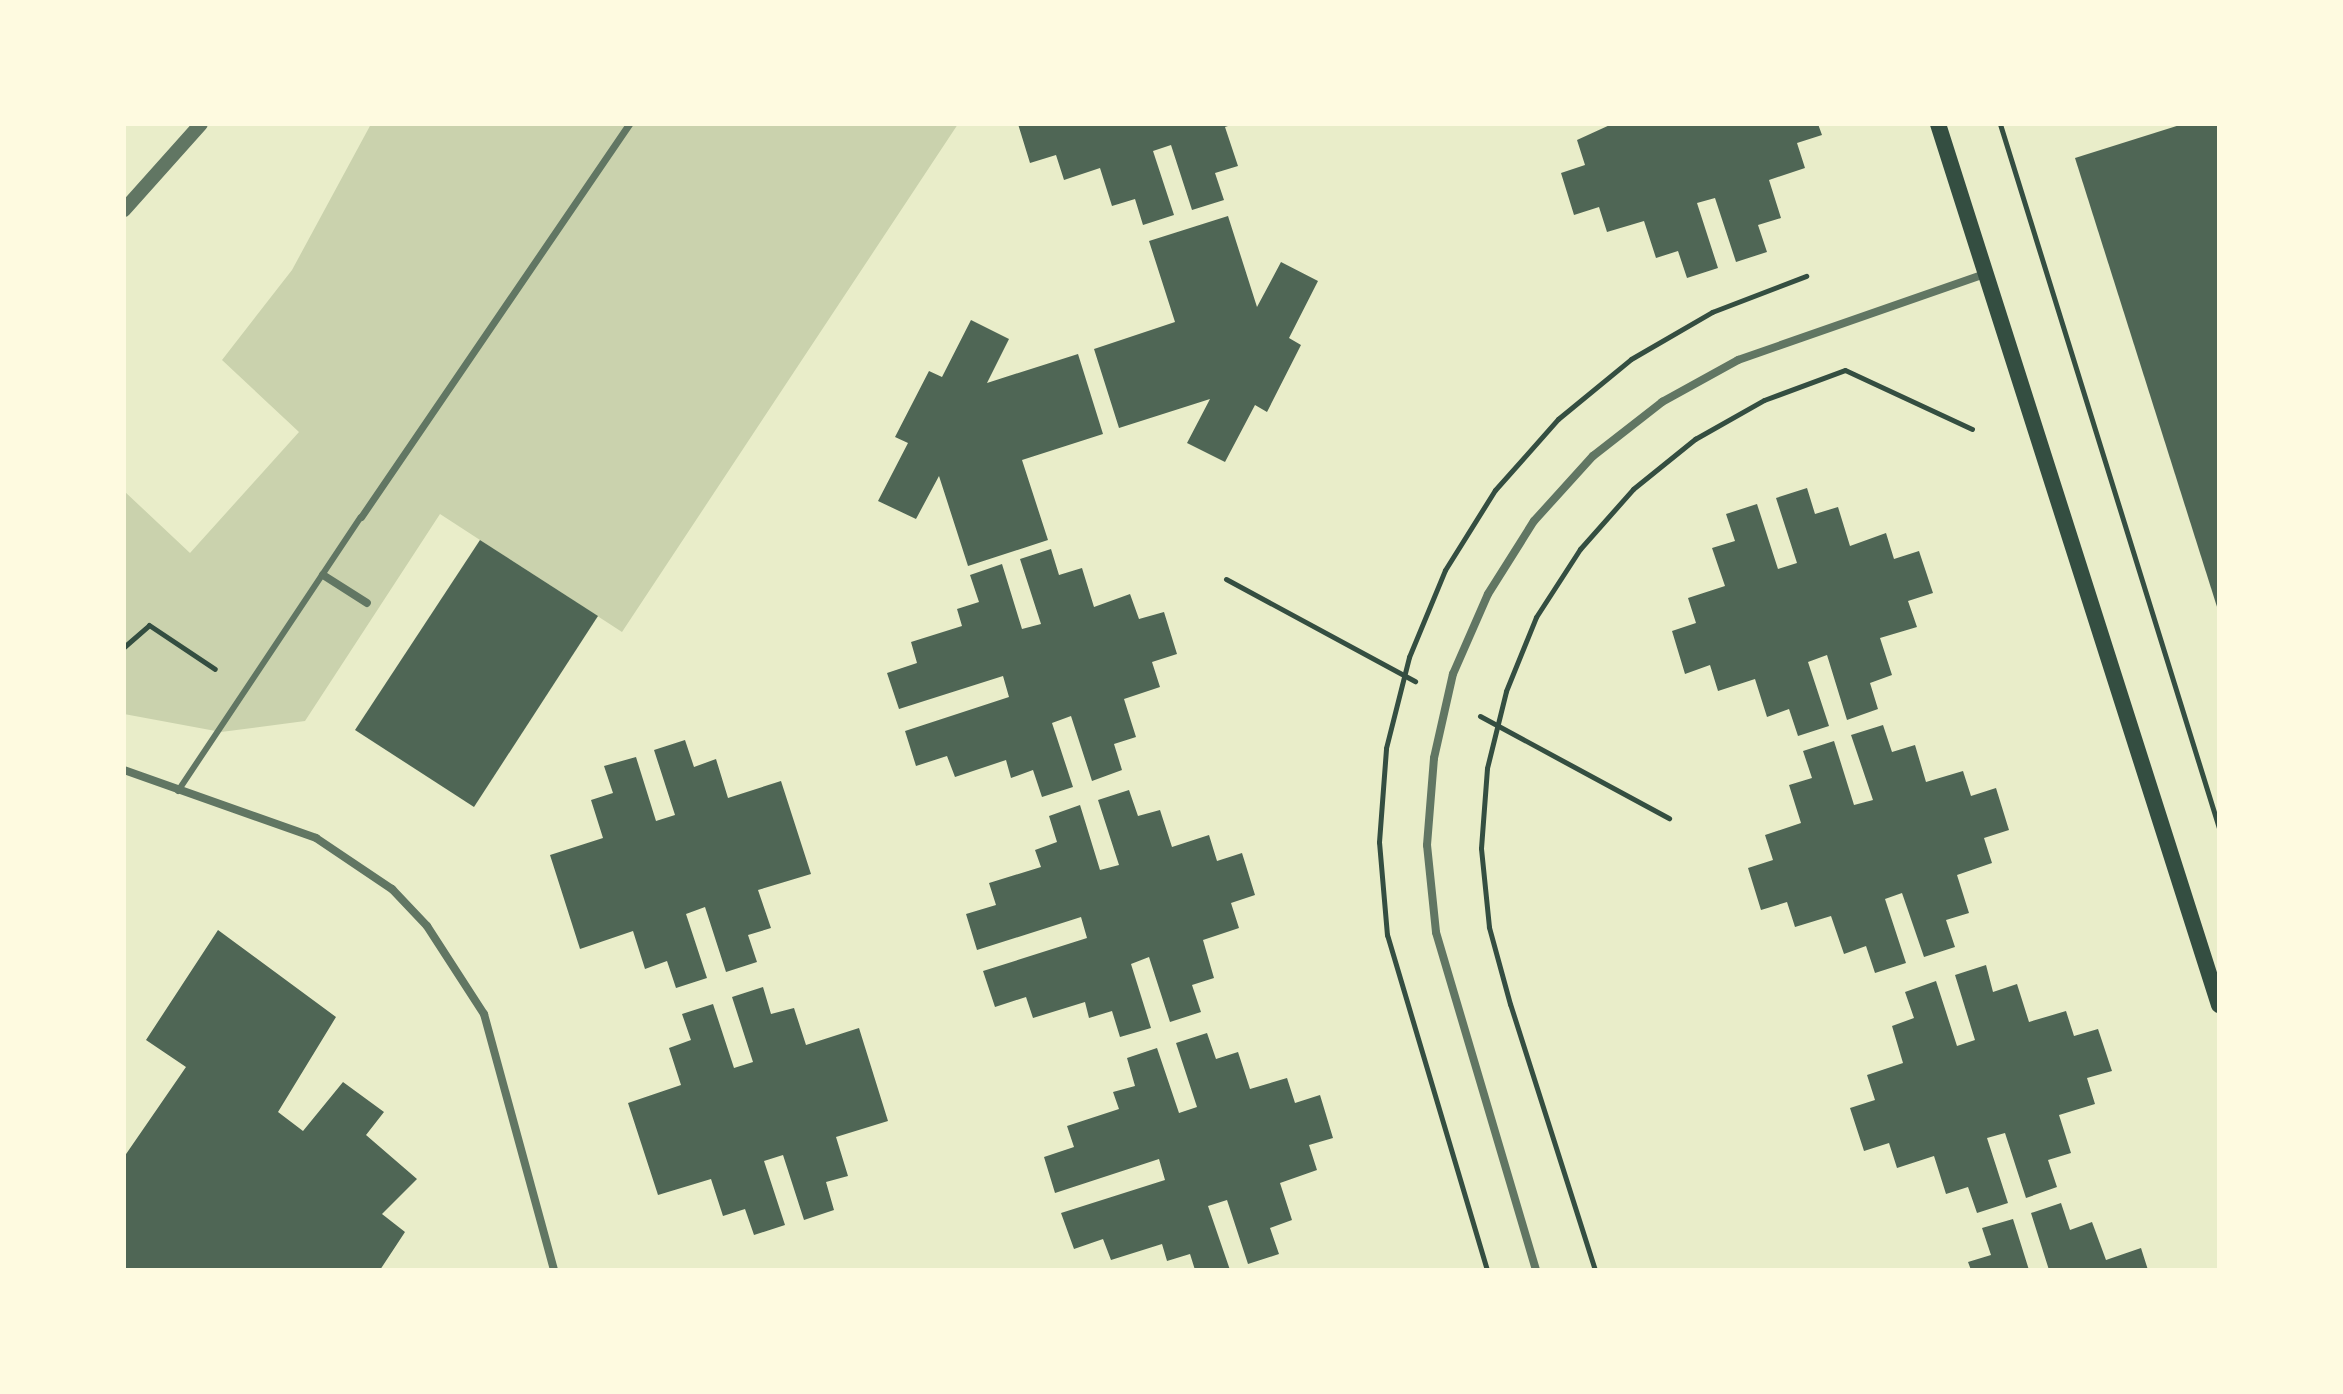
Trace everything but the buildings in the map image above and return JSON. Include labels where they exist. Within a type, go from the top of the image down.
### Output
[{"type":"main road","points":[[1938,124],[2219,1005]]},
{"type":"street","points":[[124,210],[201,124]]},
{"type":"street","points":[[361,517],[629,124]]},
{"type":"street","points":[[1536,1270],[1436,932],[1427,845],[1434,758],[1453,674],[1488,594],[1534,521],[1593,456],[1662,402],[1738,360],[1985,274]]},
{"type":"street","points":[[323,575],[367,603]]},
{"type":"street","points":[[124,770],[316,838],[392,889],[427,926],[484,1014],[554,1270]]},
{"type":"lane","points":[[178,791],[361,517]]},
{"type":"path","points":[[2000,124],[2219,828]]},
{"type":"path","points":[[1487,1270],[1387,935],[1382,795],[1409,657],[1445,570],[1495,490],[1558,419],[1631,359],[1712,312],[1806,276]]},
{"type":"path","points":[[1595,1270],[1505,988],[1489,927],[1481,848],[1487,768],[1506,691],[1536,617],[1580,549],[1633,489],[1695,439],[1764,400],[1845,370],[1972,429]]},
{"type":"path","points":[[124,647],[149,625],[220,672]]},
{"type":"green space","points":[[371,124],[958,124],[622,632],[440,514],[305,721],[221,732],[124,714],[124,491],[190,553],[299,432],[222,360],[292,270]]}]
